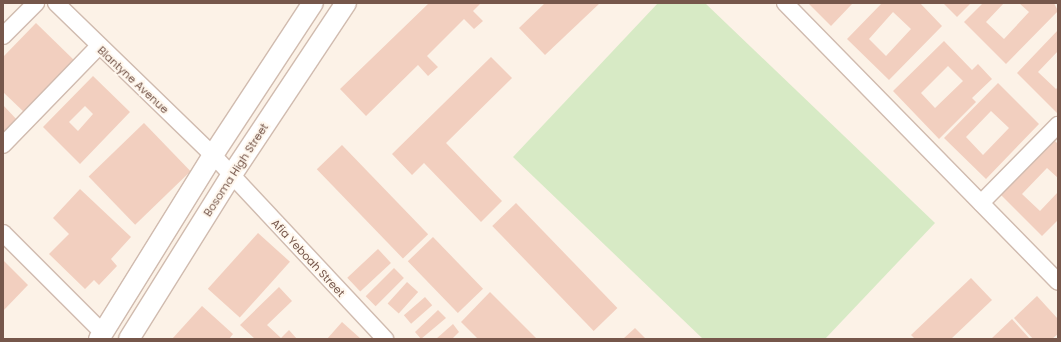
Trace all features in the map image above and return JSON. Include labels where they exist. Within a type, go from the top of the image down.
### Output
[{"type":"street","points":[[3,36],[36,3]]},
{"type":"street","name":"Blantyne Avenue","points":[[56,3],[98,47],[213,155],[231,176]]},
{"type":"street","points":[[3,233],[101,336],[213,155],[313,3]]},
{"type":"street","name":"Bosoma High Street","points":[[129,339],[231,176],[346,3]]},
{"type":"street","points":[[786,3],[1058,282]]},
{"type":"street","points":[[3,145],[98,47]]},
{"type":"street","points":[[981,203],[1058,125]]},
{"type":"street","name":"Afia Yeboah Street","points":[[231,176],[385,339]]},
{"type":"green space","points":[[658,3],[705,3],[935,223],[825,339],[703,339],[513,157]]},
{"type":"building","points":[[429,3],[481,3],[473,11],[483,21],[474,29],[464,19],[427,56],[438,67],[428,76],[418,65],[366,116],[340,89]]},
{"type":"building","points":[[545,3],[600,3],[545,55],[519,28]]},
{"type":"building","points":[[808,3],[853,3],[831,26]]},
{"type":"building","points":[[882,3],[920,3],[942,26],[889,80],[847,39]],"holes":[[[893,12],[911,29],[886,56],[869,39]]]},
{"type":"building","points":[[943,3],[971,3],[957,17]]},
{"type":"building","points":[[983,3],[1004,3],[986,22],[1004,39],[1029,12],[1019,3],[1054,3],[1058,11],[1006,64],[964,22]]},
{"type":"building","points":[[36,23],[77,63],[26,114],[3,92],[3,57]]},
{"type":"building","points":[[1058,30],[1058,51],[1038,72],[1056,89],[1058,87],[1058,114],[1017,73]]},
{"type":"building","points":[[944,41],[972,70],[978,64],[992,79],[972,98],[976,102],[939,139],[893,91]],"holes":[[[948,66],[963,81],[935,108],[921,93]]]},
{"type":"building","points":[[491,57],[512,78],[446,143],[502,201],[481,222],[424,163],[412,175],[392,154]]},
{"type":"building","points":[[93,76],[130,112],[80,164],[43,127]],"holes":[[[85,106],[93,114],[78,131],[69,122]]]},
{"type":"building","points":[[998,83],[1039,124],[986,179],[944,138]],"holes":[[[991,111],[1009,128],[983,155],[966,137]]]},
{"type":"building","points":[[3,105],[19,122],[3,138]]},
{"type":"building","points":[[144,123],[191,171],[135,225],[89,176]]},
{"type":"building","points":[[1054,140],[1058,144],[1058,178],[1047,168],[1022,194],[1040,211],[1058,192],[1058,220],[1042,236],[1001,195]]},
{"type":"building","points":[[342,145],[428,234],[403,259],[317,169]]},
{"type":"building","points":[[80,189],[131,237],[111,259],[117,266],[99,285],[94,280],[85,289],[49,254],[69,234],[53,218]]},
{"type":"building","points":[[516,203],[617,308],[594,331],[492,226]]},
{"type":"building","points":[[258,233],[290,262],[240,318],[208,289]]},
{"type":"building","points":[[433,237],[483,289],[458,313],[408,261]]},
{"type":"building","points":[[378,249],[391,263],[360,292],[347,278]]},
{"type":"building","points":[[3,260],[28,285],[3,311]]},
{"type":"building","points":[[394,268],[404,278],[376,306],[366,296]]},
{"type":"building","points":[[971,278],[992,300],[951,339],[915,339],[911,335]]},
{"type":"building","points":[[407,282],[418,292],[399,314],[388,304]]},
{"type":"building","points":[[279,287],[292,301],[267,325],[281,338],[289,330],[297,339],[255,339],[240,325]]},
{"type":"building","points":[[490,292],[537,339],[478,339],[461,322]]},
{"type":"building","points":[[1037,296],[1058,319],[1058,334],[1052,339],[1033,339],[1014,318]]},
{"type":"building","points":[[425,297],[432,305],[411,324],[404,315]]},
{"type":"building","points":[[202,306],[233,334],[229,339],[172,339]]},
{"type":"building","points":[[438,310],[446,318],[421,339],[415,332]]},
{"type":"building","points":[[1012,319],[1030,339],[991,339]]},
{"type":"building","points":[[342,322],[361,339],[327,339]]},
{"type":"building","points":[[453,324],[459,332],[452,339],[436,339]]},
{"type":"building","points":[[635,328],[646,339],[623,339]]}]
